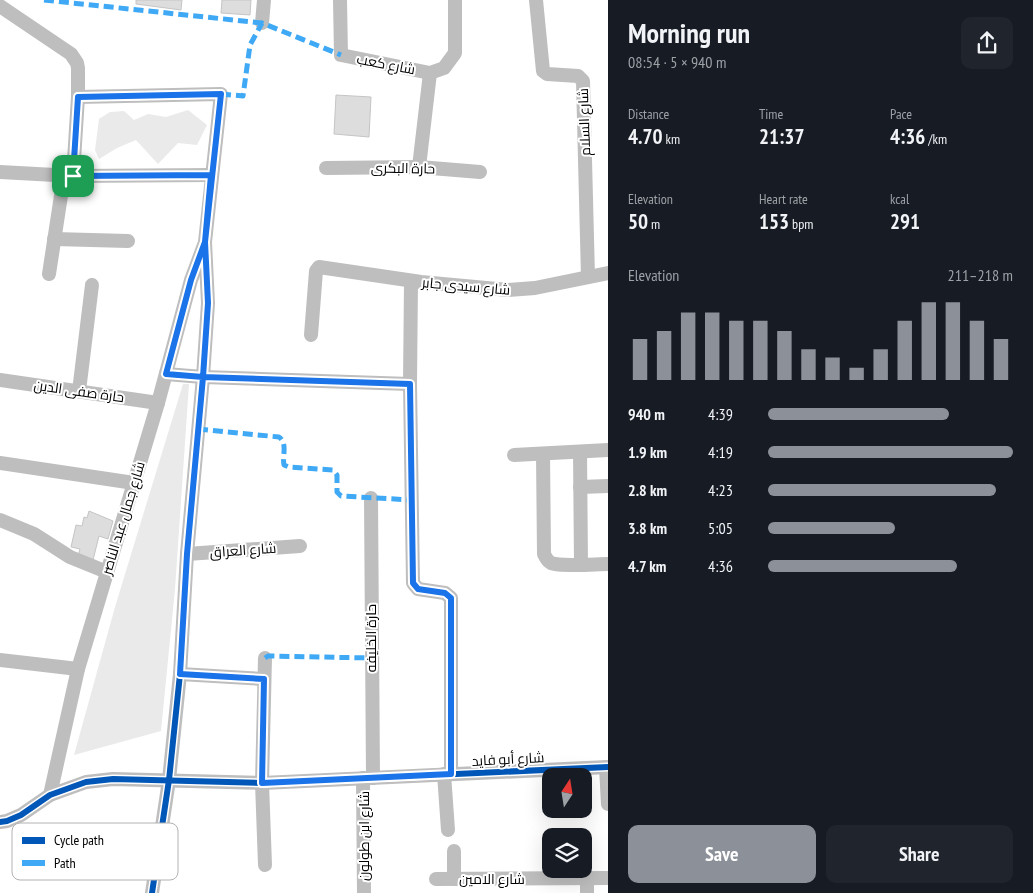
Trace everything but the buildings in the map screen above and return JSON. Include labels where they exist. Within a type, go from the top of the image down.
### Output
[{"type":"street","points":[[262,23],[264,0]]},
{"type":"street","name":"شارع كعب","points":[[340,0],[342,55],[430,73]]},
{"type":"street","points":[[419,167],[430,73],[444,68],[455,53],[455,0]]},
{"type":"street","name":"شارع السلام","points":[[536,0],[542,71],[547,74],[578,76],[583,81],[588,277]]},
{"type":"street","points":[[0,6],[74,58],[78,68],[78,97],[68,176],[54,239],[49,274]]},
{"type":"street","name":"شارع جمال عبد الناصر","points":[[78,97],[221,94],[205,242],[208,303],[187,554],[180,674],[163,823]]},
{"type":"street","name":"حارة البكرى","points":[[326,168],[419,167],[480,172]]},
{"type":"street","points":[[0,172],[68,176],[211,175]]},
{"type":"street","points":[[54,239],[128,241]]},
{"type":"street","name":"شارع جمال عبد الناصر","points":[[50,796],[78,669],[158,403],[191,280],[205,242]]},
{"type":"street","name":"شارع سيدى جابر","points":[[311,335],[317,268],[411,281],[514,290],[535,288],[608,273]]},
{"type":"street","name":"شارع سيدى جابر","points":[[411,281],[410,384],[413,583],[420,590],[445,593],[451,598],[448,774]]},
{"type":"street","points":[[79,391],[92,285]]},
{"type":"street","points":[[166,374],[410,384]]},
{"type":"street","name":"حارة صفى الدين","points":[[0,380],[158,403]]},
{"type":"street","points":[[514,455],[608,450]]},
{"type":"street","points":[[580,452],[581,564]]},
{"type":"street","points":[[544,454],[544,554],[549,562],[553,564],[608,564]]},
{"type":"street","points":[[0,463],[134,482]]},
{"type":"street","points":[[580,487],[608,486]]},
{"type":"street","name":"حارة الخليفه","points":[[368,778],[371,498]]},
{"type":"street","points":[[0,520],[34,534],[70,557],[107,572]]},
{"type":"street","name":"شارع العراق","points":[[187,554],[300,546]]},
{"type":"street","points":[[265,658],[262,783],[265,865]]},
{"type":"street","points":[[0,660],[78,669]]},
{"type":"street","points":[[180,674],[264,679]]},
{"type":"street","points":[[607,767],[608,804]]},
{"type":"street","name":"شارع أبو فايد","points":[[0,822],[21,815],[50,796],[86,782],[113,779],[262,783],[607,767]]},
{"type":"street","points":[[448,774],[448,830]]},
{"type":"street","name":"شارع ابن طولون","points":[[364,893],[368,778]]},
{"type":"street","points":[[454,851],[454,879]]},
{"type":"street","points":[[587,878],[587,893]]},
{"type":"street","name":"شارع الامين","points":[[436,879],[587,878]]},
{"type":"street","name":"شارع الامين","points":[[592,878],[608,878]]},
{"type":"street","name":"شارع جمال عبد الناصر","points":[[152,893],[154,880]]},
{"type":"shaded area","points":[[188,110],[207,125],[197,145],[178,143],[158,164],[136,140],[117,148],[99,159],[95,150],[99,119],[110,112],[124,111],[134,120],[148,114],[166,117]]},
{"type":"shaded area","points":[[183,384],[189,384],[175,589],[161,731],[74,755],[115,607]]},
{"type":"marked path","points":[[44,0],[262,23]]},
{"type":"marked path","points":[[221,94],[243,96],[250,45],[262,23],[341,55]]},
{"type":"marked path","points":[[198,429],[279,437],[284,446],[284,465],[333,470],[337,475],[337,492],[341,496],[412,500]]},
{"type":"marked path","points":[[265,658],[268,656],[371,658]]},
{"type":"cycle path","points":[[78,97],[221,94],[205,242],[208,303],[187,554],[180,674],[163,823]]},
{"type":"cycle path","points":[[0,822],[21,815],[50,795],[86,782],[113,779],[262,783],[608,767]]},
{"type":"cycle path","points":[[152,893],[154,880]]},
{"type":"route","points":[[73,176],[78,97],[221,94],[205,242],[208,303],[203,377],[410,384],[413,583],[418,589],[445,593],[451,598],[451,774],[262,783],[264,679],[180,674],[187,554],[203,377],[166,374],[191,280],[205,242],[211,175],[73,176]]}]
